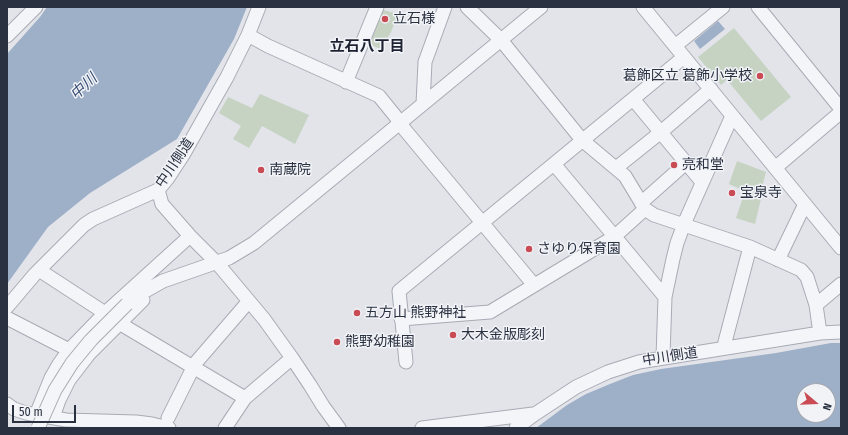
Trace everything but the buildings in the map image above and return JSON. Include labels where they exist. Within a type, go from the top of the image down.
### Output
[{"type":"street","points":[[7,36],[36,7]]},
{"type":"street","name":"中川側道","points":[[7,307],[39,270],[93,218],[158,190],[168,178],[227,77],[260,7]]},
{"type":"street","points":[[346,82],[377,7]]},
{"type":"street","points":[[424,104],[425,62],[445,7]]},
{"type":"street","points":[[468,7],[501,40],[582,140],[625,176],[643,206],[654,215],[750,247],[801,270],[807,277],[816,305],[820,333]]},
{"type":"street","points":[[38,428],[55,390],[72,363],[91,340],[127,304],[155,285],[229,258],[254,243],[541,7]]},
{"type":"street","points":[[643,7],[841,248]]},
{"type":"street","points":[[675,46],[723,7]]},
{"type":"street","points":[[758,7],[841,111],[775,168]]},
{"type":"street","points":[[248,35],[275,49],[379,96],[405,130],[534,285]]},
{"type":"street","points":[[406,362],[399,292],[684,57]]},
{"type":"street","points":[[616,168],[711,89]]},
{"type":"street","points":[[633,99],[702,182]]},
{"type":"street","points":[[663,357],[665,297],[673,259],[684,224],[732,116]]},
{"type":"street","points":[[401,319],[490,312],[614,237],[686,163]]},
{"type":"street","points":[[554,164],[665,297]]},
{"type":"street","points":[[158,190],[162,204],[190,236],[217,263],[249,301],[292,358],[322,406],[339,428]]},
{"type":"street","points":[[778,260],[805,204]]},
{"type":"street","points":[[36,415],[51,378],[69,350],[105,313],[190,236]]},
{"type":"street","points":[[724,348],[750,247]]},
{"type":"street","points":[[39,270],[105,313]]},
{"type":"street","points":[[816,305],[841,284]]},
{"type":"street","points":[[52,417],[69,380],[89,354],[139,304],[155,285]]},
{"type":"street","points":[[7,404],[14,409],[26,413],[66,420],[136,422],[164,426],[168,423],[192,367],[249,301]]},
{"type":"street","points":[[7,318],[69,350]]},
{"type":"street","points":[[119,323],[244,398]]},
{"type":"street","name":"中川側道","points":[[516,428],[576,387],[608,372],[638,362],[820,333],[841,332]]},
{"type":"street","points":[[225,428],[244,398],[292,358]]},
{"type":"street","points":[[422,428],[535,414]]},
{"type":"green space","points":[[380,9],[398,14],[391,32],[381,49],[366,43]]},
{"type":"green space","points":[[734,28],[791,97],[761,121],[727,80],[721,85],[698,57]]},
{"type":"green space","points":[[260,94],[309,115],[295,144],[262,126],[249,148],[233,139],[241,126],[219,113],[228,97],[252,108]]},
{"type":"green space","points":[[737,161],[766,172],[755,224],[736,218],[745,191],[729,184]]},
{"type":"water","name":"中川","points":[[47,7],[247,7],[234,39],[177,139],[90,193],[48,227],[7,284],[7,54]]},
{"type":"water","points":[[718,21],[725,29],[700,49],[694,41]]},
{"type":"water","points":[[831,343],[841,343],[841,428],[536,428],[567,405],[586,394],[633,375],[661,369],[776,353]]},
{"type":"place","name":"立石様","points":[[385,19]]},
{"type":"place","name":"葛飾区立 葛飾小学校","points":[[760,76]]},
{"type":"place","name":"亮和堂","points":[[674,165]]},
{"type":"place","name":"南蔵院","points":[[261,170]]},
{"type":"place","name":"宝泉寺","points":[[732,193]]},
{"type":"place","name":"さゆり保育園","points":[[529,249]]},
{"type":"place","name":"五方山 熊野神社","points":[[357,313]]},
{"type":"place","name":"大木金版彫刻","points":[[453,335]]},
{"type":"place","name":"熊野幼稚園","points":[[337,342]]},
{"type":"district","name":"立石八丁目","points":[[367,47]]}]
